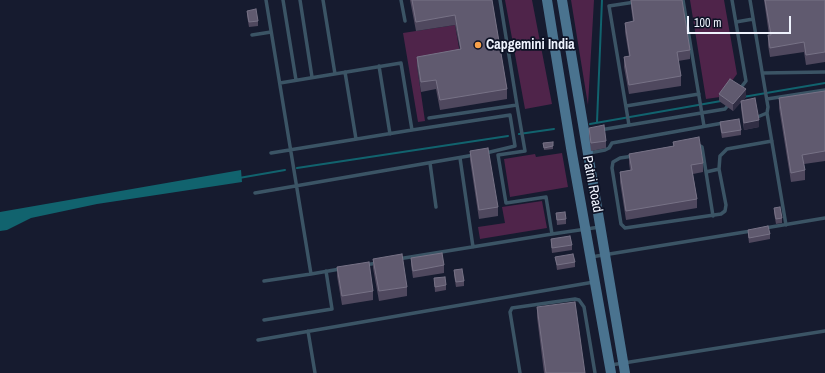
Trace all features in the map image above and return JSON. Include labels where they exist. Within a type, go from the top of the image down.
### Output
[{"type":"main road","name":"Patni Road","points":[[547,0],[571,148],[610,369]]},
{"type":"main road","name":"Patni Road","points":[[562,0],[588,132],[588,153],[624,368]]},
{"type":"lane","points":[[266,0],[311,274]]},
{"type":"lane","points":[[283,0],[296,80]]},
{"type":"lane","points":[[300,0],[312,77]]},
{"type":"lane","points":[[323,0],[335,74]]},
{"type":"lane","points":[[401,0],[405,21]]},
{"type":"lane","points":[[500,0],[525,151],[498,155],[506,204],[546,197],[552,234]]},
{"type":"lane","points":[[683,0],[704,126]]},
{"type":"lane","points":[[732,0],[746,82],[735,96]]},
{"type":"lane","points":[[750,0],[786,225]]},
{"type":"lane","points":[[629,125],[610,6],[638,1]]},
{"type":"lane","points":[[736,22],[753,19]]},
{"type":"lane","points":[[252,35],[272,32]]},
{"type":"lane","points":[[280,83],[401,63],[412,130]]},
{"type":"lane","points":[[379,66],[390,134]]},
{"type":"lane","points":[[345,72],[356,139]]},
{"type":"lane","points":[[762,73],[825,72]]},
{"type":"lane","points":[[767,99],[825,90]]},
{"type":"lane","points":[[626,106],[699,94]]},
{"type":"lane","points":[[598,130],[702,111],[724,109],[730,102]]},
{"type":"lane","points":[[429,118],[517,105]]},
{"type":"lane","points":[[748,119],[762,116],[767,113]]},
{"type":"lane","points":[[271,153],[412,130],[510,115],[519,115]]},
{"type":"lane","points":[[483,153],[514,148],[515,146],[510,115]]},
{"type":"lane","points":[[588,153],[605,150],[609,148],[612,143],[726,123]]},
{"type":"lane","points":[[635,155],[620,158],[613,162],[612,168],[621,224],[625,228],[721,214],[725,211],[726,205],[719,169],[720,156],[727,149],[772,142]]},
{"type":"lane","points":[[689,145],[700,144],[702,147],[713,216]]},
{"type":"lane","points":[[255,193],[475,155]]},
{"type":"lane","points":[[460,158],[473,247]]},
{"type":"lane","points":[[430,163],[436,207]]},
{"type":"lane","points":[[706,172],[719,169]]},
{"type":"lane","points":[[764,228],[825,218]]},
{"type":"lane","points":[[392,260],[600,227]]},
{"type":"lane","points":[[591,257],[756,230]]},
{"type":"lane","points":[[359,266],[381,262]]},
{"type":"lane","points":[[264,281],[344,268]]},
{"type":"lane","points":[[264,320],[332,309],[326,271]]},
{"type":"lane","points":[[258,340],[595,282]]},
{"type":"lane","points":[[520,373],[510,312],[512,308],[576,299],[580,300],[584,307],[595,373]]},
{"type":"lane","points":[[308,331],[315,373]]},
{"type":"lane","points":[[610,369],[624,368],[825,331]]},
{"type":"shaded area","points":[[505,0],[532,0],[552,104],[525,109]]},
{"type":"shaded area","points":[[571,0],[594,0],[588,105]]},
{"type":"shaded area","points":[[690,0],[724,0],[737,74],[720,97],[706,99]]},
{"type":"shaded area","points":[[455,25],[461,59],[417,66],[425,121],[418,122],[403,33]]},
{"type":"shaded area","points":[[562,153],[568,187],[510,197],[504,159],[535,154],[536,157]]},
{"type":"shaded area","points":[[241,170],[242,182],[97,204],[31,218],[7,230],[0,231],[0,212]]},
{"type":"shaded area","points":[[542,201],[547,228],[480,239],[478,227],[505,223],[502,207]]},
{"type":"building","name":"Capgemini India","points":[[412,0],[492,0],[507,89],[440,100],[436,80],[421,82],[417,57],[461,49],[455,15],[416,22]]},
{"type":"building","points":[[631,0],[682,0],[690,50],[677,52],[681,76],[629,85],[624,57],[630,56],[625,23],[634,21]]},
{"type":"building","points":[[765,0],[825,0],[825,52],[806,55],[804,42],[770,48],[768,35],[771,35]]},
{"type":"building","points":[[256,9],[258,21],[249,22],[247,11]]},
{"type":"building","points":[[730,79],[746,89],[733,104],[719,94]]},
{"type":"building","points":[[825,91],[825,151],[802,155],[805,170],[791,173],[779,98]]},
{"type":"building","points":[[755,98],[759,120],[744,123],[741,101]]},
{"type":"building","points":[[739,119],[741,130],[722,133],[720,122]]},
{"type":"building","points":[[604,125],[606,141],[591,143],[589,128]]},
{"type":"building","points":[[699,137],[703,163],[691,165],[697,199],[626,211],[620,172],[632,170],[629,154],[674,146],[673,142]]},
{"type":"building","points":[[553,142],[553,146],[544,148],[543,143]]},
{"type":"building","points":[[488,148],[498,207],[479,210],[470,151]]},
{"type":"building","points":[[780,207],[782,218],[776,219],[774,208]]},
{"type":"building","points":[[565,212],[566,219],[557,220],[556,213]]},
{"type":"building","points":[[768,226],[770,234],[749,238],[748,230]]},
{"type":"building","points":[[570,236],[572,245],[552,248],[551,239]]},
{"type":"building","points":[[442,253],[444,265],[413,271],[411,258]]},
{"type":"building","points":[[402,254],[407,287],[379,291],[373,259]]},
{"type":"building","points":[[573,254],[575,262],[557,265],[555,257]]},
{"type":"building","points":[[369,262],[373,291],[342,296],[337,267]]},
{"type":"building","points":[[462,269],[464,281],[456,282],[454,270]]},
{"type":"building","points":[[445,277],[446,285],[435,287],[434,278]]},
{"type":"building","points":[[575,302],[585,373],[546,373],[537,307]]},
{"type":"waterway","points":[[597,122],[602,0]]},
{"type":"waterway","points":[[743,97],[825,83]]},
{"type":"waterway","points":[[590,124],[721,101]]},
{"type":"waterway","points":[[519,134],[554,129]]},
{"type":"waterway","points":[[297,168],[508,136]]},
{"type":"waterway","points":[[239,178],[285,170]]},
{"type":"place","name":"Capgemini India","points":[[478,45]]}]
